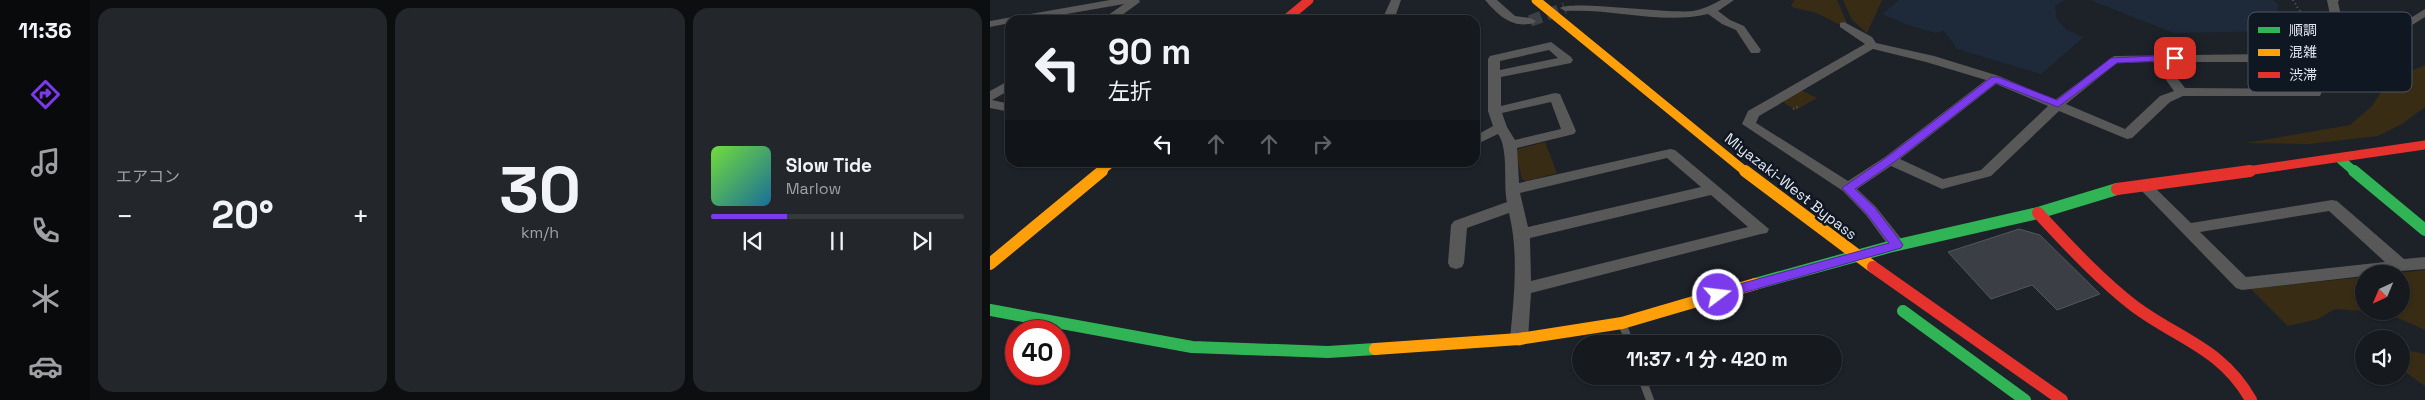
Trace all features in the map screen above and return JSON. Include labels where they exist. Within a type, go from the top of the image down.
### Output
[{"type":"main road","points":[[1291,15],[1309,0]]},
{"type":"main road","name":"Miyazaki-West Bypass","points":[[1536,0],[1672,112],[1830,236],[2062,400]]},
{"type":"main road","points":[[1526,6],[1546,24]]},
{"type":"main road","points":[[990,310],[1192,347],[1328,352],[1519,339],[1622,323],[1683,304],[1893,246],[2038,213],[2105,191],[2206,175],[2341,160],[2425,146]]},
{"type":"main road","points":[[2341,160],[2425,230]]},
{"type":"main road","points":[[990,264],[1106,167]]},
{"type":"main road","points":[[2038,213],[2100,278],[2128,301],[2156,322],[2207,351],[2235,374],[2249,392],[2252,400]]},
{"type":"main road","points":[[1822,251],[1846,268]]},
{"type":"main road","points":[[1892,303],[2025,400]]},
{"type":"street","points":[[1040,15],[1129,0]]},
{"type":"street","points":[[1115,15],[1138,0]]},
{"type":"street","points":[[1390,15],[1396,0]]},
{"type":"street","points":[[1490,0],[1511,21],[1530,21]]},
{"type":"street","points":[[1569,5],[1602,3],[1687,16],[1710,10],[1729,0]]},
{"type":"street","points":[[2334,0],[2332,1],[2336,12]]},
{"type":"street","points":[[1710,10],[1726,22],[1740,28],[1755,50]]},
{"type":"street","points":[[2412,21],[2425,12]]},
{"type":"street","points":[[990,24],[1005,21]]},
{"type":"street","points":[[1844,25],[1868,39],[1871,45]]},
{"type":"street","points":[[1893,246],[1871,211],[1848,188],[1749,124],[1753,114],[1871,45],[1930,59],[1995,79],[2128,135],[2165,99],[2181,92],[2314,92]]},
{"type":"street","points":[[1493,75],[1567,60],[1551,46],[1494,59],[1493,75],[1495,111],[1500,128],[1508,136],[1514,197],[1522,234],[1523,288],[1519,339]]},
{"type":"street","points":[[2156,58],[2181,92]]},
{"type":"street","points":[[1890,160],[1942,184],[1986,173],[2058,104],[2114,60],[2248,58]]},
{"type":"street","points":[[1848,188],[1890,160],[1995,79]]},
{"type":"street","points":[[990,97],[1005,87]]},
{"type":"street","points":[[1495,111],[1555,97],[1569,131],[1510,146]]},
{"type":"street","points":[[990,104],[1005,107]]},
{"type":"street","points":[[1480,138],[1500,128]]},
{"type":"street","points":[[1456,263],[1458,225],[1514,197],[1670,153],[1761,229],[1523,288]]},
{"type":"street","points":[[2144,185],[2242,284],[2355,271]]},
{"type":"street","points":[[1522,234],[1714,189]]},
{"type":"street","points":[[2187,229],[2332,205],[2399,265]]},
{"type":"street","points":[[2408,265],[2425,263]]},
{"type":"lane","points":[[1622,323],[1627,335]]},
{"type":"lane","points":[[1645,385],[1650,400]]},
{"type":"path","points":[[2293,0],[2300,12]]},
{"type":"shaded area","points":[[1794,0],[1837,0],[1847,23],[1842,26],[1817,13],[1791,7]]},
{"type":"shaded area","points":[[1843,0],[1882,0],[1867,33],[1852,20]]},
{"type":"shaded area","points":[[1899,0],[2065,0],[2055,6],[2057,19],[2066,29],[2084,37],[2041,74],[1957,49],[1944,31],[1935,33],[1908,25],[1882,14]]},
{"type":"shaded area","points":[[2090,0],[2273,0],[2278,4],[2278,12],[2248,12],[2248,32],[2174,33]]},
{"type":"shaded area","points":[[2425,65],[2425,107],[2402,124],[2378,136],[2309,144],[2246,143],[2350,125],[2372,106],[2381,92],[2412,92],[2412,71]]},
{"type":"shaded area","points":[[1801,90],[1817,98],[1796,110],[1781,101]]},
{"type":"shaded area","points":[[1545,142],[1557,173],[1526,181],[1522,179],[1515,150]]},
{"type":"shaded area","points":[[2425,270],[2425,330],[2402,320],[2410,320],[2410,272]]},
{"type":"shaded area","points":[[2355,278],[2355,310],[2335,309],[2318,319],[2288,326],[2251,289]]},
{"type":"shaded area","points":[[2410,351],[2425,354],[2425,386],[2410,375]]},
{"type":"building","points":[[2019,229],[2040,235],[2100,294],[2057,310],[2032,285],[1991,299],[1948,252]]},
{"type":"tunnel","points":[[1530,21],[1565,8]]},
{"type":"traffic: fast","points":[[2341,160],[2425,230]]},
{"type":"traffic: fast","points":[[1755,284],[1889,247],[2038,213],[2117,189]]},
{"type":"traffic: fast","points":[[990,310],[1192,347],[1328,352],[1375,349]]},
{"type":"traffic: fast","points":[[1903,311],[2025,400]]},
{"type":"traffic: slow","points":[[1536,0],[1744,170],[1873,267]]},
{"type":"traffic: slow","points":[[990,264],[1106,167]]},
{"type":"traffic: slow","points":[[1375,349],[1519,339],[1622,323],[1755,284]]},
{"type":"traffic: jam","points":[[1291,15],[1309,0]]},
{"type":"traffic: jam","points":[[2117,189],[2425,145]]},
{"type":"traffic: jam","points":[[2038,213],[2096,273],[2134,306],[2200,346],[2229,369],[2242,383],[2251,400]]},
{"type":"traffic: jam","points":[[1873,267],[2062,400]]},
{"type":"route","points":[[1718,295],[1897,245],[1871,211],[1848,188],[1890,160],[1995,79],[2058,104],[2114,60],[2175,58]]}]
